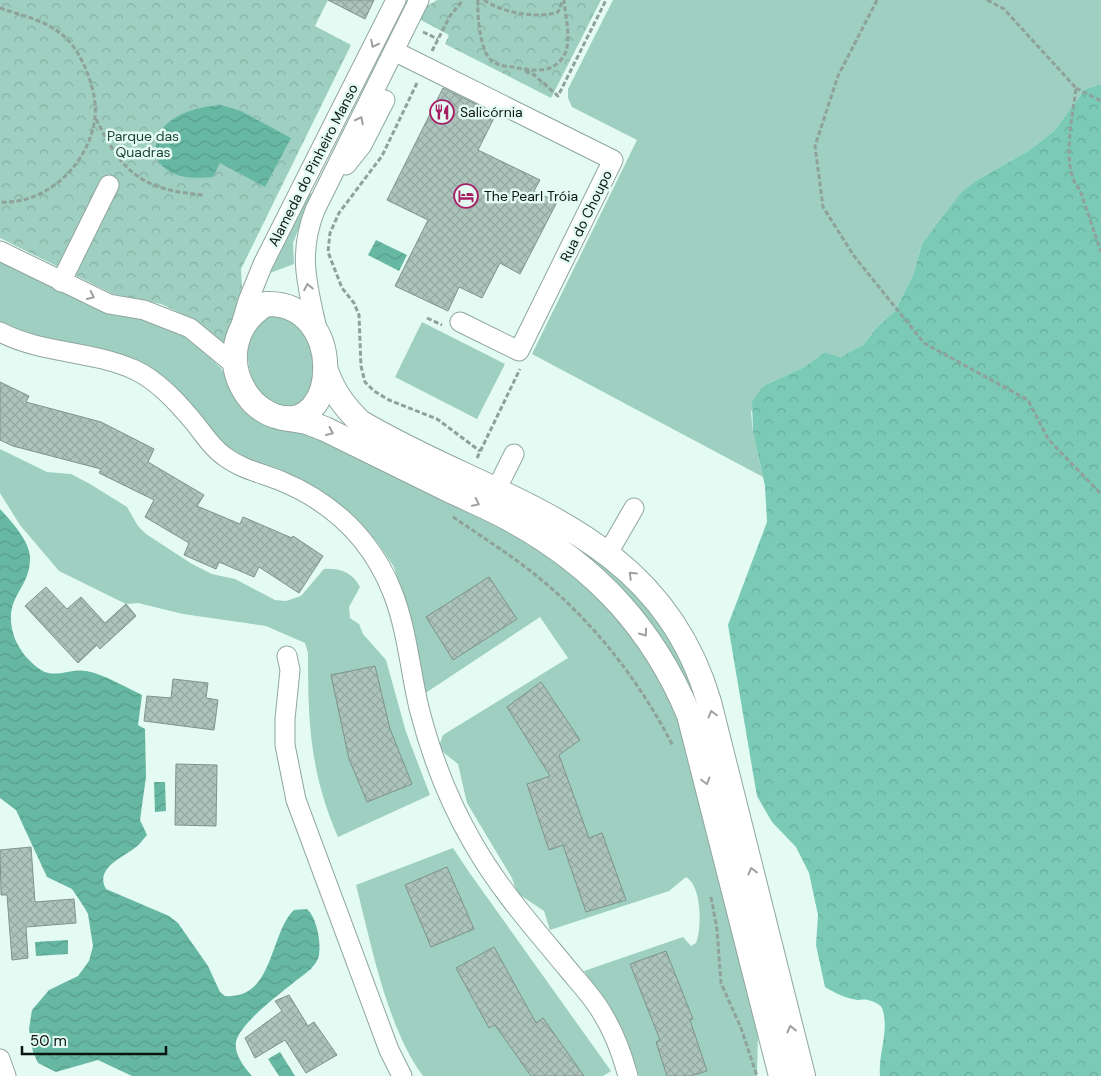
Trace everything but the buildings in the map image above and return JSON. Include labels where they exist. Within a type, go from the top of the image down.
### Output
[{"type":"main road","points":[[781,1076],[689,715],[676,683],[658,651],[636,621],[578,564],[463,485],[360,422],[345,407],[333,390],[326,373],[322,343],[314,327],[302,314],[288,306],[277,304],[266,304],[254,312],[239,333],[236,366],[247,395],[256,406],[283,418],[307,422],[463,485],[496,490],[550,516],[608,554],[647,589],[672,621],[687,644],[701,675],[803,1076]]},
{"type":"main road","points":[[283,418],[300,418],[310,410],[318,398],[326,373]]},
{"type":"street","name":"Alameda do Pinheiro Manso","points":[[239,333],[248,300],[262,264],[396,0]]},
{"type":"street","name":"Alameda do Pinheiro Manso","points":[[318,335],[304,253],[307,231],[322,195],[419,0]]},
{"type":"street","name":"Rua do Choupo","points":[[394,51],[614,160],[519,351],[452,324]]},
{"type":"street","points":[[322,195],[338,172],[355,155],[385,100]]},
{"type":"street","points":[[61,282],[109,185]]},
{"type":"street","points":[[0,251],[109,304],[144,310],[190,328],[236,366]]},
{"type":"street","points":[[0,332],[36,347],[96,356],[138,372],[159,386],[222,455],[253,472],[298,488],[323,502],[348,522],[380,566],[393,593],[419,708],[431,749],[459,818],[490,871],[509,898],[602,1012],[613,1034],[628,1076]]},
{"type":"street","points":[[496,490],[514,454]]},
{"type":"street","points":[[608,554],[634,508]]},
{"type":"street","points":[[287,656],[290,670],[285,719],[285,745],[296,800],[389,1050],[402,1076]]},
{"type":"street","points":[[0,1059],[6,1076]]},
{"type":"path","points":[[463,0],[450,16],[382,156],[339,213],[330,233],[328,252],[342,288],[354,303],[359,315],[361,366],[365,382],[374,391],[389,400],[437,419],[480,451]]},
{"type":"path","points":[[478,0],[483,47],[490,59],[505,67],[536,71],[549,68],[564,56],[567,45],[564,0]]},
{"type":"path","points":[[484,0],[510,13],[551,14],[558,12],[564,0]]},
{"type":"path","points":[[518,68],[534,75],[558,96],[606,0]]},
{"type":"path","points":[[877,0],[838,76],[815,146],[823,207],[854,256],[924,344],[1028,400],[1048,439],[1101,494]]},
{"type":"path","points":[[986,0],[1004,9],[1076,88],[1101,101]]},
{"type":"path","points":[[0,8],[49,25],[68,40],[85,64],[96,108],[92,132],[78,164],[58,184],[27,200],[14,203],[0,202]]},
{"type":"path","points":[[1076,88],[1069,156],[1073,182],[1080,190],[1101,252]]},
{"type":"path","points":[[95,118],[111,150],[131,172],[154,186],[180,193],[204,194]]},
{"type":"path","points":[[427,318],[452,324]]},
{"type":"path","points":[[522,365],[448,514],[520,563],[560,596],[592,628],[623,665],[648,701],[675,749]]},
{"type":"path","points":[[711,892],[717,929],[721,984],[741,1028],[757,1076]]},
{"type":"green space","name":"Parque das Quadras","points":[[0,0],[328,0],[315,26],[351,45],[241,269],[242,287],[225,347],[189,317],[161,304],[113,294],[0,238]]},
{"type":"green space","points":[[437,0],[601,0],[551,98],[445,44],[449,35],[419,19],[424,8]]},
{"type":"green space","points":[[613,0],[1101,0],[1101,84],[1085,89],[1054,131],[1028,151],[977,180],[922,244],[913,275],[895,311],[876,328],[863,345],[840,357],[825,352],[804,367],[763,386],[751,412],[753,432],[763,477],[532,354],[637,140],[572,107],[568,98],[568,89]]},
{"type":"green space","points":[[1101,84],[1101,1076],[880,1076],[880,1060],[885,1027],[882,1009],[873,1002],[848,998],[825,987],[816,945],[818,915],[809,873],[796,847],[772,822],[757,796],[728,625],[767,522],[765,486],[753,432],[752,402],[763,386],[804,367],[825,352],[840,357],[863,345],[876,328],[895,311],[913,275],[922,244],[961,193],[977,180],[1028,151],[1054,131],[1085,89]]},
{"type":"green space","points":[[309,193],[312,194],[293,243],[294,264],[270,273]]},
{"type":"green space","points":[[0,257],[189,338],[221,368],[235,394],[253,418],[268,427],[297,431],[321,440],[522,539],[567,569],[608,606],[641,646],[676,710],[758,1032],[757,1076],[639,1076],[620,1026],[584,971],[683,937],[691,946],[696,943],[700,918],[698,898],[691,882],[686,877],[669,891],[550,930],[544,911],[517,893],[512,878],[467,803],[458,764],[443,752],[439,746],[443,735],[568,658],[540,617],[424,694],[412,631],[394,567],[377,542],[358,523],[233,454],[183,398],[50,341],[10,330],[0,323]]},
{"type":"green space","points":[[278,312],[305,332],[316,360],[314,387],[297,408],[270,403],[262,396],[251,376],[248,363],[249,339],[253,328],[266,316]]},
{"type":"green space","points":[[422,322],[505,364],[477,419],[395,377]]},
{"type":"green space","points":[[0,449],[47,472],[71,474],[90,484],[127,507],[138,526],[146,534],[192,564],[212,574],[235,579],[275,600],[286,601],[301,596],[324,569],[340,570],[349,574],[360,587],[349,607],[350,618],[359,624],[363,634],[386,660],[406,732],[430,795],[338,837],[322,791],[312,747],[308,653],[305,643],[266,626],[183,614],[138,603],[126,604],[59,571],[20,525],[0,493]]},
{"type":"green space","points":[[549,530],[574,543],[607,567],[641,598],[684,662],[700,714],[688,683],[675,660]]},
{"type":"green space","points":[[453,848],[611,1071],[603,1076],[423,1076],[399,1034],[390,1010],[374,958],[356,885]]},
{"type":"water","points":[[221,105],[241,111],[291,138],[265,187],[220,163],[213,177],[198,178],[182,176],[168,171],[157,159],[156,146],[159,134],[165,125],[185,113],[209,106]]},
{"type":"water","points":[[376,240],[407,255],[399,271],[368,255]]},
{"type":"water","points":[[0,509],[23,538],[30,557],[26,578],[13,604],[11,613],[11,625],[15,639],[23,652],[33,664],[46,673],[86,671],[107,678],[142,695],[138,725],[145,729],[146,777],[140,820],[147,835],[137,846],[107,869],[103,882],[106,889],[169,916],[178,923],[208,966],[220,992],[225,996],[241,994],[253,988],[262,977],[286,921],[294,910],[307,909],[313,918],[318,930],[319,944],[319,955],[316,963],[257,1013],[240,1033],[236,1042],[238,1056],[252,1076],[132,1076],[98,1060],[56,1072],[38,1063],[33,1052],[29,1029],[32,1010],[49,990],[78,976],[89,961],[93,946],[88,914],[84,907],[72,889],[47,877],[16,810],[0,798]]},
{"type":"water","points":[[154,782],[165,782],[166,811],[155,812]]},
{"type":"water","points":[[68,940],[68,954],[36,956],[35,942]]},
{"type":"water","points":[[280,1052],[295,1076],[279,1076],[268,1059]]},
{"type":"place","name":"Salicórnia","points":[[442,112]]},
{"type":"place","name":"The Pearl Tróia","points":[[466,196]]}]
